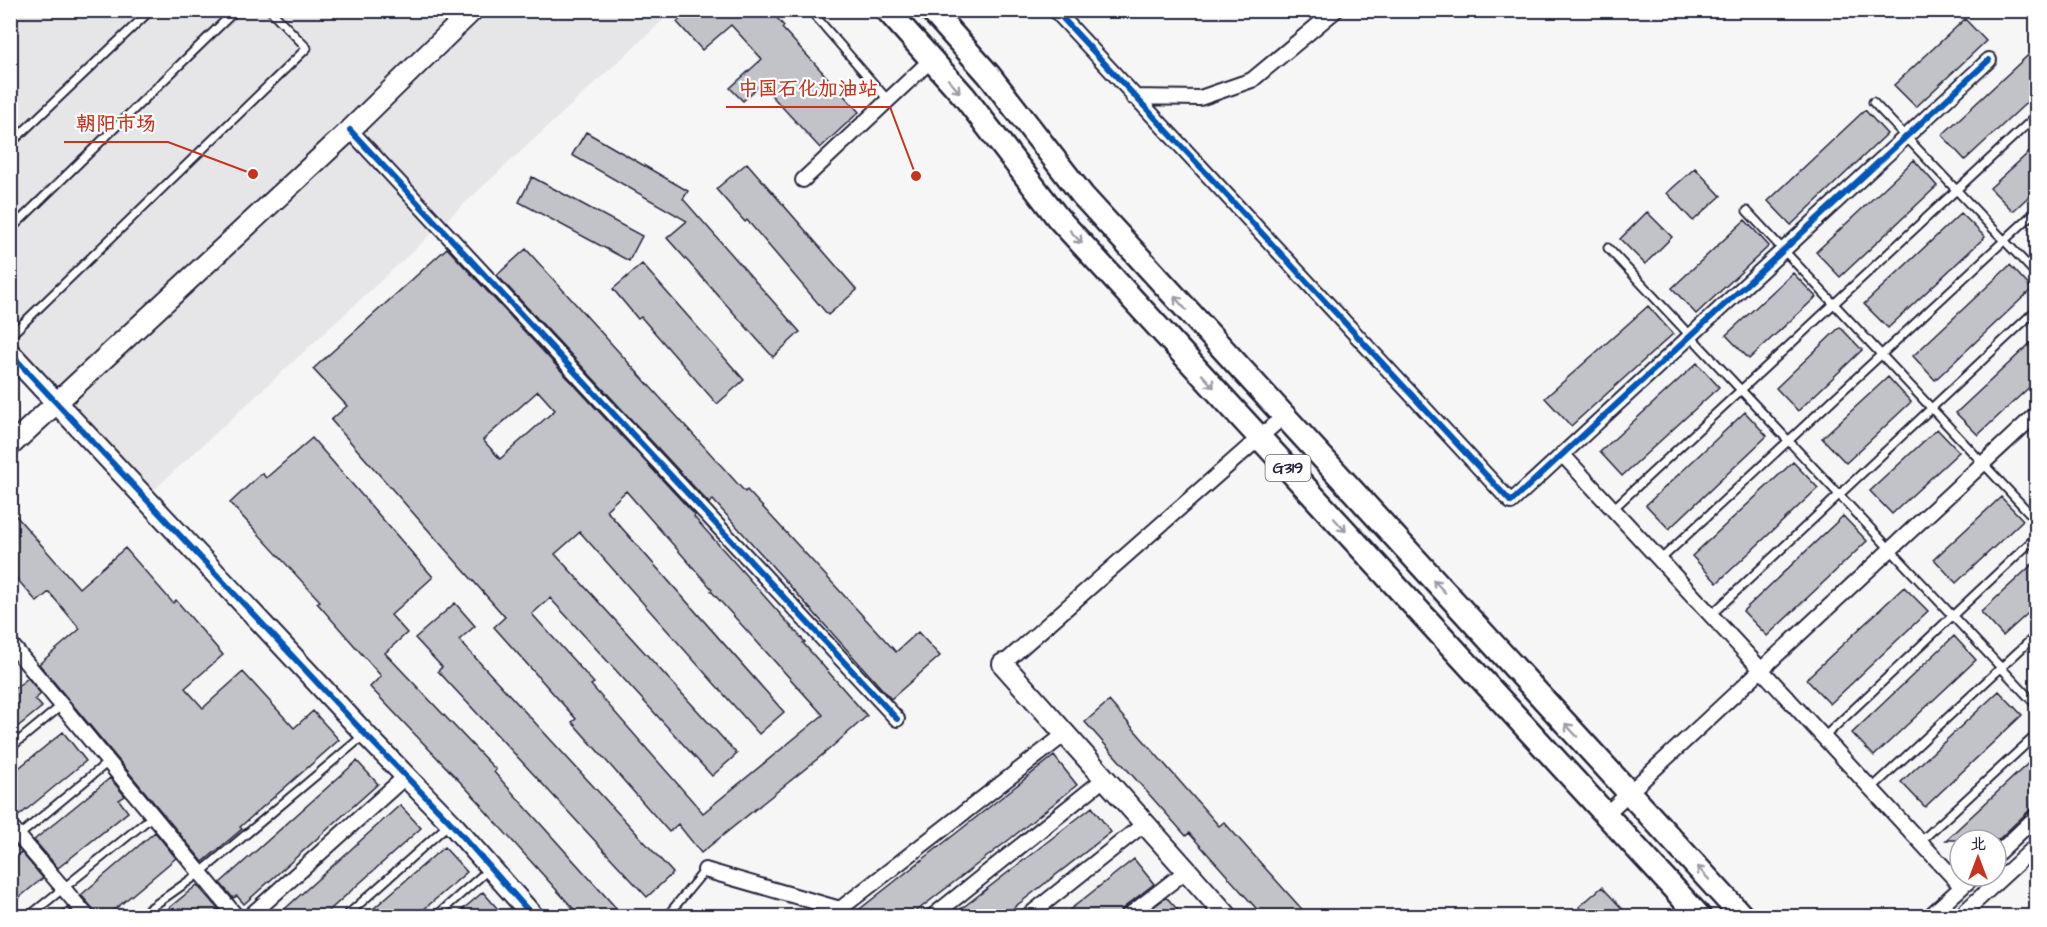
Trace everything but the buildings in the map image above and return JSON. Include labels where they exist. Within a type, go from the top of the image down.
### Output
[{"type":"main road","name":"G319","points":[[887,10],[964,96],[1058,218],[1699,916]]},
{"type":"main road","name":"G319","points":[[931,10],[989,75],[1083,196],[1742,916]]},
{"type":"street","points":[[10,446],[350,130],[473,10]]},
{"type":"street","points":[[1054,10],[1511,502],[1989,60]]},
{"type":"street","points":[[1133,97],[1200,98],[1252,80],[1336,10]]},
{"type":"street","points":[[803,180],[931,60]]},
{"type":"street","points":[[350,130],[897,719]]},
{"type":"street","points":[[10,353],[365,734],[451,823],[534,916]]},
{"type":"street","points":[[1605,815],[2037,414]]},
{"type":"street","points":[[1227,916],[1003,664],[1284,416]]},
{"type":"street","points":[[1562,454],[1948,872]]},
{"type":"street","points":[[10,643],[236,916]]},
{"type":"street","points":[[705,870],[839,914],[1065,734]]},
{"type":"street","points":[[250,916],[406,776]]},
{"type":"street","points":[[933,916],[1104,779]]},
{"type":"street","points":[[2008,844],[2037,818]]},
{"type":"street","points":[[1028,916],[1144,824]]},
{"type":"street","points":[[13,835],[87,916]]},
{"type":"street","points":[[1960,916],[2037,846]]},
{"type":"street","points":[[1128,916],[1186,871]]},
{"type":"street","points":[[1930,916],[1961,888]]},
{"type":"lane","points":[[10,144],[151,10]]},
{"type":"lane","points":[[10,230],[236,10]]},
{"type":"lane","points":[[10,336],[307,48],[270,10]]},
{"type":"lane","points":[[810,10],[888,100]]},
{"type":"lane","points":[[1873,102],[2037,274]]},
{"type":"lane","points":[[1613,509],[2037,116]]},
{"type":"lane","points":[[1747,211],[2037,520]]},
{"type":"lane","points":[[1660,560],[2037,211]]},
{"type":"lane","points":[[1608,248],[2037,705]]},
{"type":"lane","points":[[1711,615],[2037,310]]},
{"type":"lane","points":[[1824,737],[2037,537]]},
{"type":"lane","points":[[1871,789],[2037,635]]},
{"type":"lane","points":[[10,748],[61,706]]},
{"type":"lane","points":[[139,916],[200,873],[365,734]]},
{"type":"lane","points":[[1920,842],[2037,735]]},
{"type":"lane","points":[[13,835],[108,762]]},
{"type":"lane","points":[[29,916],[154,815]]},
{"type":"lane","points":[[346,916],[451,823]]},
{"type":"lane","points":[[436,916],[490,869]]},
{"type":"lane","points":[[667,916],[705,870]]},
{"type":"shaded area","points":[[11,11],[673,11],[154,490],[11,338]]},
{"type":"cycle path","points":[[1055,10],[1511,502],[1989,60]]},
{"type":"cycle path","points":[[350,130],[897,719]]},
{"type":"cycle path","points":[[10,353],[365,734],[451,823],[533,916]]},
{"type":"place","name":"朝阳市场","points":[[253,174]]},
{"type":"place","name":"中国石化加油站","points":[[916,176]]}]
